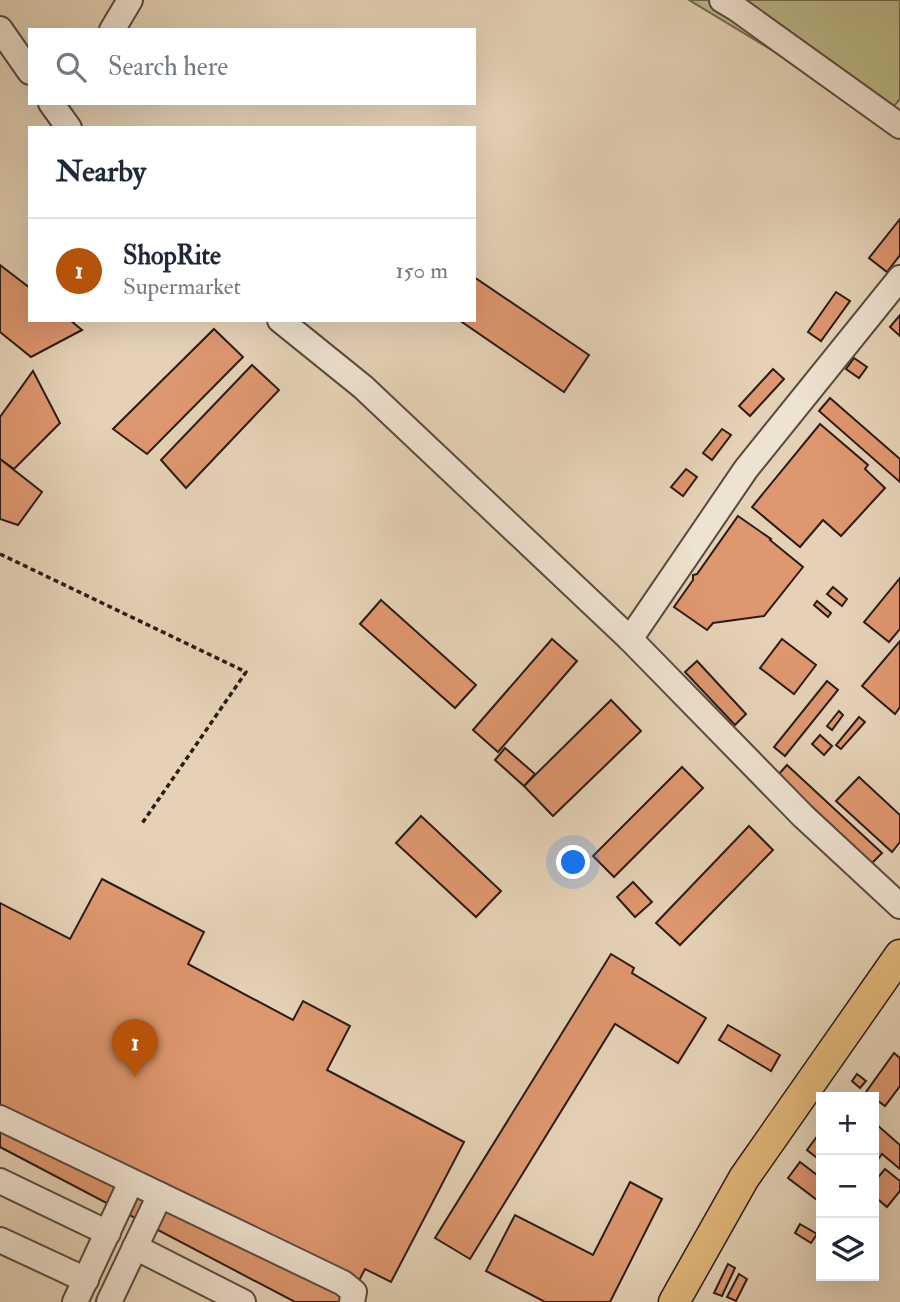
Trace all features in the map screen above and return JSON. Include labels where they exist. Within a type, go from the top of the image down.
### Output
[{"type":"main road","points":[[681,1299],[744,1178],[900,955]]},
{"type":"street","points":[[113,28],[130,0]]},
{"type":"street","points":[[722,0],[900,126]]},
{"type":"street","points":[[0,31],[28,69]]},
{"type":"street","points":[[630,639],[746,469],[900,278]]},
{"type":"street","points":[[282,322],[363,387],[630,639],[803,816],[900,906]]},
{"type":"street","points":[[0,1118],[343,1283],[354,1292],[352,1302]]},
{"type":"street","points":[[0,1181],[108,1233]]},
{"type":"street","points":[[0,1240],[81,1291],[131,1182]]},
{"type":"street","points":[[112,1301],[160,1195]]},
{"type":"street","points":[[135,1247],[243,1302]]},
{"type":"path","points":[[0,554],[246,672],[141,825]]},
{"type":"green space","points":[[689,0],[900,0],[900,99],[884,118]]},
{"type":"building","points":[[900,219],[900,255],[887,272],[869,258]]},
{"type":"building","points":[[0,265],[28,286],[28,322],[72,322],[82,330],[31,357],[0,332]]},
{"type":"building","points":[[476,278],[589,355],[564,392],[462,322],[476,322]]},
{"type":"building","points":[[836,292],[850,301],[821,341],[808,332]]},
{"type":"building","points":[[900,315],[900,336],[890,327]]},
{"type":"building","points":[[214,329],[243,357],[147,454],[113,429]]},
{"type":"building","points":[[854,358],[867,367],[859,378],[846,369]]},
{"type":"building","points":[[252,365],[279,390],[186,488],[161,460]]},
{"type":"building","points":[[773,369],[784,379],[750,416],[739,406]]},
{"type":"building","points":[[33,371],[60,423],[14,469],[0,459],[0,417]]},
{"type":"building","points":[[830,398],[900,459],[900,482],[819,411]]},
{"type":"building","points":[[820,424],[868,465],[865,469],[885,488],[841,536],[823,520],[800,547],[752,507]]},
{"type":"building","points":[[722,429],[731,435],[712,460],[703,453]]},
{"type":"building","points":[[0,459],[42,492],[18,525],[0,519]]},
{"type":"building","points":[[686,469],[697,477],[683,496],[671,487]]},
{"type":"building","points":[[738,516],[771,539],[803,567],[764,616],[713,623],[707,630],[674,607],[693,580],[693,575],[697,574]]},
{"type":"building","points":[[900,578],[900,629],[889,642],[864,622]]},
{"type":"building","points":[[833,587],[847,599],[842,606],[827,594]]},
{"type":"building","points":[[381,600],[476,685],[455,708],[360,624]]},
{"type":"building","points":[[817,601],[831,613],[828,617],[814,605]]},
{"type":"building","points":[[552,639],[577,661],[498,752],[473,730]]},
{"type":"building","points":[[782,639],[816,665],[794,694],[760,668]]},
{"type":"building","points":[[900,641],[900,707],[895,714],[862,686]]},
{"type":"building","points":[[697,661],[746,714],[735,725],[685,672]]},
{"type":"building","points":[[827,681],[838,690],[785,756],[774,747]]},
{"type":"building","points":[[611,700],[641,731],[553,816],[524,786]]},
{"type":"building","points":[[839,711],[843,715],[832,730],[827,726]]},
{"type":"building","points":[[859,717],[865,722],[841,749],[836,745]]},
{"type":"building","points":[[820,735],[832,746],[824,755],[812,744]]},
{"type":"building","points":[[505,748],[535,774],[524,786],[495,760]]},
{"type":"building","points":[[787,765],[882,853],[872,863],[778,775]]},
{"type":"building","points":[[682,767],[703,788],[614,877],[593,856]]},
{"type":"building","points":[[859,777],[900,815],[900,842],[892,852],[836,801]]},
{"type":"building","points":[[421,816],[501,891],[476,917],[396,843]]},
{"type":"building","points":[[749,826],[773,850],[680,945],[656,923]]},
{"type":"building","points":[[102,879],[204,932],[188,964],[293,1020],[303,1001],[350,1026],[327,1070],[464,1142],[391,1282],[365,1269],[348,1302],[295,1302],[0,1147],[0,903],[70,939]]},
{"type":"building","points":[[633,882],[652,902],[635,917],[617,897]]},
{"type":"building","points":[[611,954],[634,968],[632,973],[706,1018],[678,1063],[615,1024],[470,1259],[435,1238]]},
{"type":"building","points":[[728,1025],[780,1055],[771,1071],[719,1040]]},
{"type":"building","points":[[894,1053],[900,1058],[900,1086],[885,1106],[879,1102],[879,1092],[866,1092]]},
{"type":"building","points":[[857,1074],[866,1081],[860,1088],[852,1081]]},
{"type":"building","points":[[879,1127],[900,1145],[900,1169],[882,1154],[879,1158]]},
{"type":"building","points":[[816,1138],[816,1157],[807,1150]]},
{"type":"building","points":[[800,1162],[816,1174],[816,1199],[788,1178]]},
{"type":"building","points":[[885,1169],[900,1181],[900,1191],[887,1207],[879,1200],[879,1176]]},
{"type":"building","points":[[630,1182],[662,1199],[610,1302],[545,1302],[486,1271],[515,1215],[593,1255]]},
{"type":"building","points":[[800,1224],[816,1236],[811,1243],[795,1233]]},
{"type":"building","points":[[728,1264],[735,1268],[722,1296],[714,1293]]},
{"type":"building","points":[[739,1274],[747,1279],[736,1301],[727,1297]]},
{"type":"place","name":"ShopRite","points":[[135,1077]]}]
